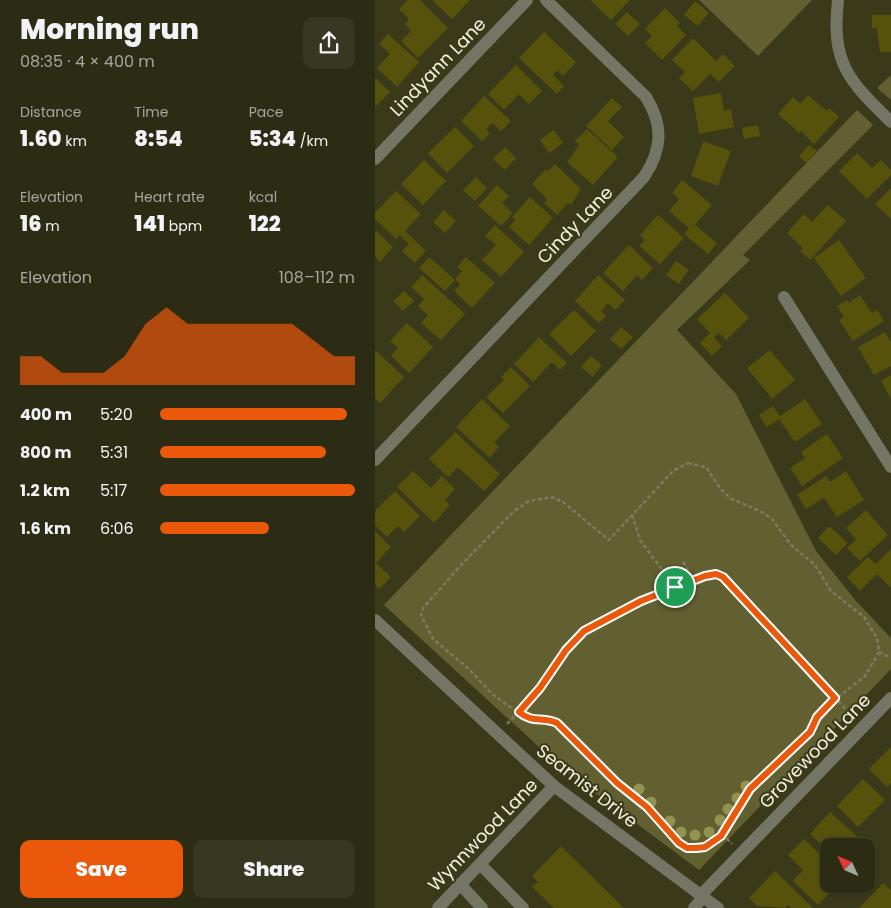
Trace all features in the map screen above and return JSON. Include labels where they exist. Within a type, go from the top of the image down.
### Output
[{"type":"street","name":"Lindyann Lane","points":[[375,158],[527,0]]},
{"type":"street","name":"Cindy Lane","points":[[375,460],[644,177],[658,151],[660,130],[653,108],[646,97],[546,0]]},
{"type":"street","points":[[838,0],[836,30],[839,53],[847,75],[862,94],[891,122]]},
{"type":"street","points":[[785,297],[891,467]]},
{"type":"street","name":"Seamist Drive","points":[[375,620],[554,786],[718,908]]},
{"type":"street","name":"Grovewood Lane","points":[[694,908],[703,895],[891,698]]},
{"type":"street","name":"Wynnwood Lane","points":[[438,908],[554,786]]},
{"type":"street","points":[[480,864],[523,908]]},
{"type":"street","points":[[461,884],[482,908]]},
{"type":"path","points":[[688,463],[700,464],[706,467],[719,488],[730,498],[762,512],[772,519],[791,545],[815,565],[831,592],[870,623],[877,638],[879,652],[865,676],[835,698],[817,717],[810,732],[750,789],[721,836],[705,847],[687,848],[679,843],[647,807],[617,783],[557,723],[527,719],[492,694],[470,670],[433,639],[421,615],[423,608],[461,564],[514,511],[529,501],[552,497],[563,502],[609,540],[678,467],[688,463]]},
{"type":"path","points":[[632,515],[640,540],[675,587]]},
{"type":"path","points":[[683,562],[694,580]]},
{"type":"path","points":[[497,734],[540,688],[566,650],[584,631],[641,601],[694,580],[716,574],[723,577],[863,727]]},
{"type":"path","points":[[879,652],[891,658]]},
{"type":"shaded area","points":[[699,0],[812,0],[758,56]]},
{"type":"shaded area","points":[[891,75],[891,100],[877,88]]},
{"type":"shaded area","points":[[857,110],[873,125],[743,255],[750,260],[677,330],[736,394],[816,551],[856,601],[891,638],[891,669],[699,870],[563,769],[384,605]]},
{"type":"building","points":[[408,0],[420,0],[448,28],[418,58],[401,41],[411,31],[405,24],[409,19],[399,9]]},
{"type":"building","points":[[432,0],[470,0],[452,19]]},
{"type":"building","points":[[590,0],[630,0],[611,20]]},
{"type":"building","points":[[695,1],[709,13],[698,26],[684,15]]},
{"type":"building","points":[[665,8],[680,23],[677,26],[686,35],[662,60],[645,43],[652,36],[645,29]]},
{"type":"building","points":[[627,12],[640,24],[628,36],[615,24]]},
{"type":"building","points":[[872,15],[891,15],[891,52],[880,52],[877,28],[872,28]]},
{"type":"building","points":[[544,32],[576,62],[563,76],[557,70],[553,75],[564,86],[557,94],[519,58]]},
{"type":"building","points":[[388,34],[419,62],[397,87],[377,68],[390,54],[379,44]]},
{"type":"building","points":[[693,38],[716,61],[723,54],[735,66],[719,82],[710,74],[693,91],[679,78],[685,72],[672,60]]},
{"type":"building","points":[[516,65],[542,91],[529,104],[519,94],[504,110],[488,94]]},
{"type":"building","points":[[375,78],[390,92],[375,107]]},
{"type":"building","points":[[721,93],[724,110],[731,109],[734,127],[699,134],[693,98]]},
{"type":"building","points":[[808,95],[827,111],[830,108],[839,117],[814,144],[801,131],[799,133],[778,114],[793,97],[800,104]]},
{"type":"building","points":[[484,96],[511,121],[501,131],[492,123],[486,129],[490,133],[482,141],[461,121]]},
{"type":"building","points":[[612,98],[622,107],[608,121],[624,137],[612,150],[586,126]]},
{"type":"building","points":[[758,125],[760,136],[744,139],[742,128]]},
{"type":"building","points":[[455,127],[474,146],[447,173],[428,153]]},
{"type":"building","points":[[587,129],[618,157],[593,185],[567,162],[579,145],[575,141]]},
{"type":"building","points":[[554,130],[563,143],[549,153],[540,140]]},
{"type":"building","points":[[703,141],[731,151],[718,186],[691,176]]},
{"type":"building","points":[[809,145],[817,151],[806,163],[799,156]]},
{"type":"building","points":[[505,147],[516,158],[505,170],[493,159]]},
{"type":"building","points":[[857,153],[872,168],[881,160],[891,170],[891,175],[867,199],[839,171]]},
{"type":"building","points":[[424,160],[446,181],[423,205],[401,184]]},
{"type":"building","points":[[555,164],[581,189],[571,205],[568,203],[557,215],[544,203],[547,199],[532,184],[546,169],[548,171]]},
{"type":"building","points":[[476,177],[487,188],[475,201],[463,190]]},
{"type":"building","points":[[682,180],[712,205],[695,225],[717,243],[708,254],[684,234],[689,228],[669,211],[679,199],[672,193]]},
{"type":"building","points":[[497,185],[509,196],[502,203],[513,213],[501,226],[478,206]]},
{"type":"building","points":[[891,188],[891,219],[875,204]]},
{"type":"building","points":[[396,191],[421,214],[405,231],[426,251],[415,263],[402,251],[409,244],[400,235],[396,239],[375,219],[375,213]]},
{"type":"building","points":[[530,197],[553,218],[529,245],[509,227],[515,220],[512,217]]},
{"type":"building","points":[[828,205],[846,221],[810,260],[800,251],[803,248],[787,233],[804,214],[812,222]]},
{"type":"building","points":[[444,210],[456,221],[445,233],[433,222]]},
{"type":"building","points":[[658,215],[684,238],[660,264],[639,246],[645,240],[640,235]]},
{"type":"building","points":[[495,225],[524,252],[501,277],[482,260],[496,245],[485,236]]},
{"type":"building","points":[[375,230],[393,247],[380,262],[375,257]]},
{"type":"building","points":[[839,240],[866,278],[841,296],[814,258]]},
{"type":"building","points":[[629,245],[653,268],[642,280],[637,275],[623,291],[603,273]]},
{"type":"building","points":[[429,257],[455,280],[445,291],[419,268]]},
{"type":"building","points":[[466,257],[495,283],[472,308],[454,291],[460,284],[455,279],[462,271],[457,267]]},
{"type":"building","points":[[676,261],[689,270],[679,284],[666,275]]},
{"type":"building","points":[[422,275],[465,314],[441,340],[421,323],[428,315],[418,306],[424,299],[411,287]]},
{"type":"building","points":[[598,275],[625,300],[615,310],[608,303],[601,311],[606,316],[599,323],[575,301]]},
{"type":"building","points":[[404,291],[414,301],[403,311],[393,301]]},
{"type":"building","points":[[725,293],[749,318],[726,340],[719,333],[714,337],[722,346],[712,356],[700,343],[710,333],[697,319]]},
{"type":"building","points":[[860,295],[872,313],[877,310],[884,321],[853,341],[839,320],[844,317],[837,306],[847,300],[849,303]]},
{"type":"building","points":[[574,310],[596,331],[571,356],[549,334]]},
{"type":"building","points":[[407,323],[433,347],[409,373],[391,356],[398,348],[390,341]]},
{"type":"building","points":[[621,327],[633,337],[621,349],[610,339]]},
{"type":"building","points":[[885,332],[891,342],[891,366],[874,375],[858,347]]},
{"type":"building","points":[[539,337],[567,363],[560,370],[552,362],[533,382],[514,364]]},
{"type":"building","points":[[375,350],[404,377],[380,403],[375,398]]},
{"type":"building","points":[[770,350],[795,380],[772,399],[747,368]]},
{"type":"building","points":[[591,356],[602,365],[593,377],[581,367]]},
{"type":"building","points":[[511,367],[530,386],[503,413],[486,397],[504,380],[501,377]]},
{"type":"building","points":[[891,375],[891,399],[881,381]]},
{"type":"building","points":[[482,399],[510,426],[494,443],[499,447],[490,458],[456,427]]},
{"type":"building","points":[[805,399],[822,424],[795,442],[779,419],[767,427],[759,415],[773,406],[780,416]]},
{"type":"building","points":[[455,432],[500,474],[484,491],[458,467],[448,477],[429,459]]},
{"type":"building","points":[[827,434],[843,458],[802,486],[790,468],[805,458],[801,452]]},
{"type":"building","points":[[413,471],[431,488],[442,476],[455,489],[445,500],[450,505],[434,523],[397,487]]},
{"type":"building","points":[[846,471],[864,500],[837,517],[824,498],[806,509],[797,495],[826,476],[830,482]]},
{"type":"building","points":[[395,491],[420,516],[404,532],[398,526],[387,537],[375,525],[375,511]]},
{"type":"building","points":[[866,510],[888,535],[860,561],[847,548],[856,539],[846,528]]},
{"type":"building","points":[[829,526],[848,543],[836,555],[818,538]]},
{"type":"building","points":[[375,531],[391,547],[376,563],[391,577],[379,589],[375,585]]},
{"type":"building","points":[[891,549],[891,588],[877,574],[860,591],[847,577],[868,557],[876,564]]},
{"type":"building","points":[[891,747],[891,783],[887,787],[869,769]]},
{"type":"building","points":[[863,779],[885,800],[858,827],[837,806]]},
{"type":"building","points":[[830,812],[859,838],[820,838],[820,843],[810,834]]},
{"type":"building","points":[[804,839],[820,854],[820,893],[829,893],[818,905],[793,881],[803,870],[788,855]]},
{"type":"building","points":[[561,846],[624,908],[554,908],[532,887],[538,882],[532,876]]},
{"type":"building","points":[[775,871],[813,908],[791,908],[788,905],[785,908],[757,906],[749,898]]},
{"type":"building","points":[[883,883],[891,890],[891,908],[859,908],[875,893]]},
{"type":"route","points":[[716,574],[723,577],[835,698],[817,717],[810,732],[750,789],[721,836],[705,847],[696,848],[687,848],[679,843],[668,833],[647,807],[617,783],[557,723],[527,719],[519,712],[540,688],[566,650],[584,631],[605,622],[641,601],[675,587],[705,576],[716,574]]}]
